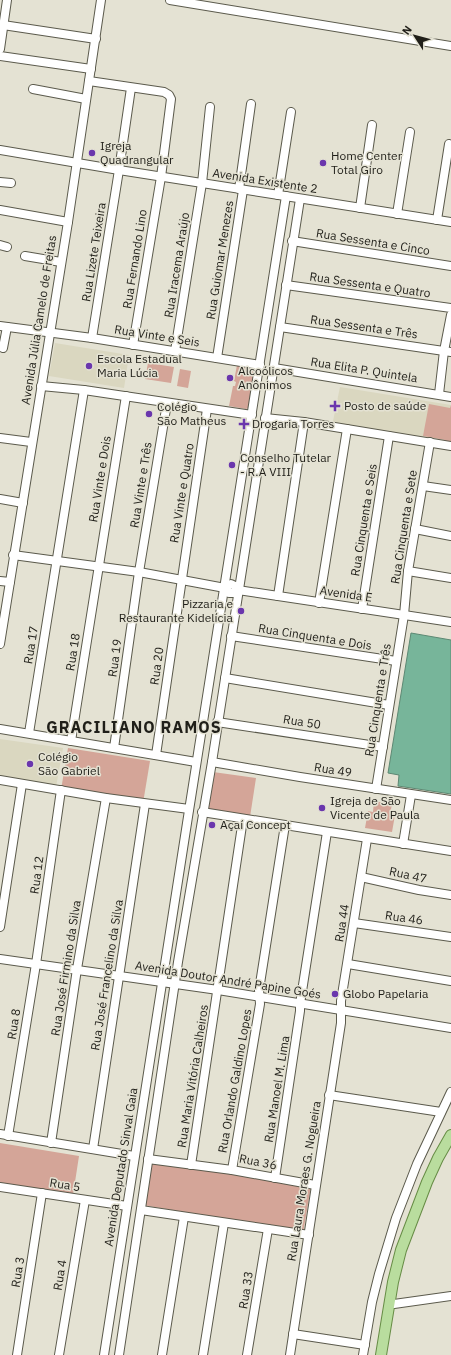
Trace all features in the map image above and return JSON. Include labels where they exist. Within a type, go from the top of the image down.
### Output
[{"type":"main road","points":[[381,1355],[393,1282],[401,1250],[427,1182],[451,1135]]},
{"type":"main road","points":[[385,1355],[400,1272],[434,1176],[451,1147]]},
{"type":"street","points":[[0,49],[2,22],[7,0]]},
{"type":"street","name":"Avenida Júlia Camelo de Freitas","points":[[0,644],[23,503],[31,442],[68,222],[101,0]]},
{"type":"street","points":[[170,0],[451,46]]},
{"type":"street","points":[[2,22],[96,39]]},
{"type":"street","points":[[0,56],[90,69]]},
{"type":"street","points":[[89,81],[131,88]]},
{"type":"street","points":[[33,88],[86,99]]},
{"type":"street","name":"Rua Fernando Lino","points":[[131,88],[164,92],[169,95],[171,99],[161,177],[133,345]]},
{"type":"street","name":"Rua Lizete Teixeira","points":[[92,338],[131,88]]},
{"type":"street","name":"Rua Guiomar Menezes","points":[[217,358],[241,189],[251,104]]},
{"type":"street","name":"Rua Iracema Araújo","points":[[175,351],[202,183],[210,107]]},
{"type":"street","name":"Avenida Deputado Sinval Gaia","points":[[104,1355],[161,982],[260,364],[282,196],[291,112]]},
{"type":"street","points":[[360,208],[372,125]]},
{"type":"street","points":[[397,214],[410,132]]},
{"type":"street","points":[[437,220],[449,144]]},
{"type":"street","name":"Avenida Existente 2","points":[[0,150],[161,177],[451,222]]},
{"type":"street","points":[[0,182],[11,183]]},
{"type":"street","points":[[119,1355],[175,984],[202,812],[212,762],[217,722],[274,368],[292,241],[300,199]]},
{"type":"street","points":[[0,210],[68,222]]},
{"type":"street","name":"Rua Sessenta e Cinco","points":[[292,241],[451,266]]},
{"type":"street","points":[[24,256],[61,262]]},
{"type":"street","name":"Rua Sessenta e Quatro","points":[[286,285],[451,308]]},
{"type":"street","points":[[439,394],[448,351],[451,315]]},
{"type":"street","points":[[2,348],[4,327]]},
{"type":"street","name":"Rua Vinte e Seis","points":[[4,327],[92,338],[260,364]]},
{"type":"street","name":"Rua Sessenta e Três","points":[[280,327],[448,351]]},
{"type":"street","name":"Rua Elita P. Quintela","points":[[274,368],[451,397]]},
{"type":"street","points":[[41,386],[84,390],[252,415]]},
{"type":"street","name":"Rua 17","points":[[29,734],[84,390]]},
{"type":"street","points":[[256,390],[269,393]]},
{"type":"street","name":"Rua Vinte e Dois","points":[[98,567],[126,396]]},
{"type":"street","name":"Rua Vinte e Três","points":[[139,572],[167,403]]},
{"type":"street","name":"Rua Vinte e Quatro","points":[[181,580],[207,409]]},
{"type":"street","points":[[265,418],[304,422],[451,446]]},
{"type":"street","points":[[278,596],[304,422]]},
{"type":"street","points":[[319,603],[347,429]]},
{"type":"street","name":"Rua Cinquenta e Seis","points":[[362,609],[389,436]]},
{"type":"street","points":[[0,438],[31,442]]},
{"type":"street","name":"Rua Cinquenta e Sete","points":[[404,616],[408,571],[430,442]]},
{"type":"street","points":[[423,486],[451,490]]},
{"type":"street","points":[[0,499],[23,503]]},
{"type":"street","points":[[415,529],[451,536]]},
{"type":"street","name":"Avenida E","points":[[14,555],[139,572],[224,588],[231,584],[236,586],[238,590],[451,622]]},
{"type":"street","name":"Rua 18","points":[[71,741],[98,567]]},
{"type":"street","points":[[408,571],[451,578]]},
{"type":"street","name":"Rua 19","points":[[114,748],[139,572]]},
{"type":"street","name":"Rua 20","points":[[156,755],[181,580]]},
{"type":"street","points":[[0,581],[10,582]]},
{"type":"street","name":"Rua Cinquenta e Três","points":[[376,789],[404,616]]},
{"type":"street","name":"Rua Cinquenta e Dois","points":[[231,636],[396,661]]},
{"type":"street","points":[[225,678],[389,705]]},
{"type":"street","name":"Rua 50","points":[[217,722],[383,747]]},
{"type":"street","points":[[0,729],[196,762]]},
{"type":"street","name":"Rua 49","points":[[212,762],[451,800]]},
{"type":"street","points":[[0,780],[145,804],[189,809]]},
{"type":"street","points":[[0,927],[22,784]]},
{"type":"street","points":[[193,787],[206,790]]},
{"type":"street","name":"Rua 12","points":[[36,964],[62,790]]},
{"type":"street","points":[[403,844],[411,794]]},
{"type":"street","name":"Rua José Firmino da Silva","points":[[51,1142],[77,969],[106,798]]},
{"type":"street","name":"Rua José Francelino da Silva","points":[[93,1149],[145,804]]},
{"type":"street","points":[[202,812],[451,851]]},
{"type":"street","name":"Rua Maria Vitória Calheiros","points":[[191,1165],[243,819]]},
{"type":"street","name":"Rua Orlando Galdino Lopes","points":[[232,1170],[260,1004],[259,990],[285,825]]},
{"type":"street","name":"Rua Manoel M. Lima","points":[[275,1178],[327,832]]},
{"type":"street","name":"Rua 44","points":[[341,1010],[341,1001],[367,839]]},
{"type":"street","name":"Rua 47","points":[[361,877],[418,890],[451,895]]},
{"type":"street","name":"Rua 46","points":[[354,923],[451,937]]},
{"type":"street","name":"Avenida Doutor André Papine Goés","points":[[0,959],[218,990],[451,1028]]},
{"type":"street","name":"Rua 8","points":[[4,1135],[36,964]]},
{"type":"street","points":[[348,964],[451,981]]},
{"type":"street","name":"Rua Laura Moraes G. Nogueira","points":[[290,1355],[329,1095],[342,1023],[341,1010]]},
{"type":"street","points":[[363,1355],[372,1302],[396,1218],[416,1164],[451,1092]]},
{"type":"street","points":[[329,1095],[441,1112]]},
{"type":"street","points":[[4,1135],[134,1156]]},
{"type":"street","name":"Rua 36","points":[[148,1159],[232,1170],[315,1185]]},
{"type":"street","points":[[131,1180],[145,1182]]},
{"type":"street","name":"Rua 5","points":[[0,1189],[42,1193],[126,1206]]},
{"type":"street","name":"Rua 3","points":[[17,1355],[42,1193]]},
{"type":"street","name":"Rua 4","points":[[59,1355],[85,1200]]},
{"type":"street","points":[[140,1210],[308,1235]]},
{"type":"street","points":[[162,1355],[184,1217]]},
{"type":"street","points":[[203,1355],[224,1223]]},
{"type":"street","name":"Rua 33","points":[[247,1355],[268,1229]]},
{"type":"street","points":[[394,1304],[451,1296]]},
{"type":"street","points":[[293,1334],[365,1345]]},
{"type":"shaded area","name":"Escola Estadual Maria Lúcia","points":[[55,343],[129,355],[124,388],[49,376]]},
{"type":"shaded area","points":[[148,363],[174,367],[171,383],[145,379]]},
{"type":"shaded area","points":[[237,365],[255,368],[248,408],[246,409],[229,406],[233,386],[235,386],[236,382],[234,381]]},
{"type":"shaded area","points":[[180,369],[191,371],[188,388],[177,386]]},
{"type":"shaded area","points":[[340,387],[451,405],[445,444],[332,426]]},
{"type":"shaded area","points":[[429,404],[450,408],[451,405],[451,445],[445,444],[445,440],[423,436]]},
{"type":"shaded area","points":[[411,633],[451,640],[451,794],[398,786],[399,775],[388,773]]},
{"type":"shaded area","name":"Colégio São Gabriel","points":[[0,739],[63,748],[56,787],[0,779]]},
{"type":"shaded area","points":[[68,748],[150,761],[143,803],[61,790]]},
{"type":"shaded area","points":[[213,772],[256,778],[250,817],[208,809]]},
{"type":"shaded area","points":[[374,801],[392,804],[390,814],[395,815],[392,832],[365,828],[368,811],[373,812]]},
{"type":"shaded area","points":[[0,1143],[79,1156],[73,1195],[0,1183]]},
{"type":"shaded area","points":[[151,1161],[311,1186],[303,1233],[143,1205]]},
{"type":"place","name":"Igreja Quadrangular","points":[[92,153]]},
{"type":"place","name":"Home Center Total Giro","points":[[323,163]]},
{"type":"place","name":"Escola Estadual Maria Lúcia","points":[[89,366]]},
{"type":"place","name":"Alcoólicos Anônimos","points":[[230,378]]},
{"type":"place","name":"Posto de saúde","points":[[335,406]]},
{"type":"place","name":"Colégio São Matheus","points":[[149,414]]},
{"type":"place","name":"Drogaria Torres","points":[[244,424]]},
{"type":"place","name":"Conselho Tutelar - R.A VIII","points":[[232,465]]},
{"type":"place","name":"Pizzaria e Restaurante Kidelícia","points":[[241,611]]},
{"type":"place","name":"Colégio São Gabriel","points":[[30,764]]},
{"type":"place","name":"Igreja de São Vicente de Paula","points":[[322,808]]},
{"type":"place","name":"Açaí Concept","points":[[212,825]]},
{"type":"place","name":"Globo Papelaria","points":[[335,994]]},
{"type":"district","name":"GRACILIANO RAMOS","points":[[134,727]]}]
